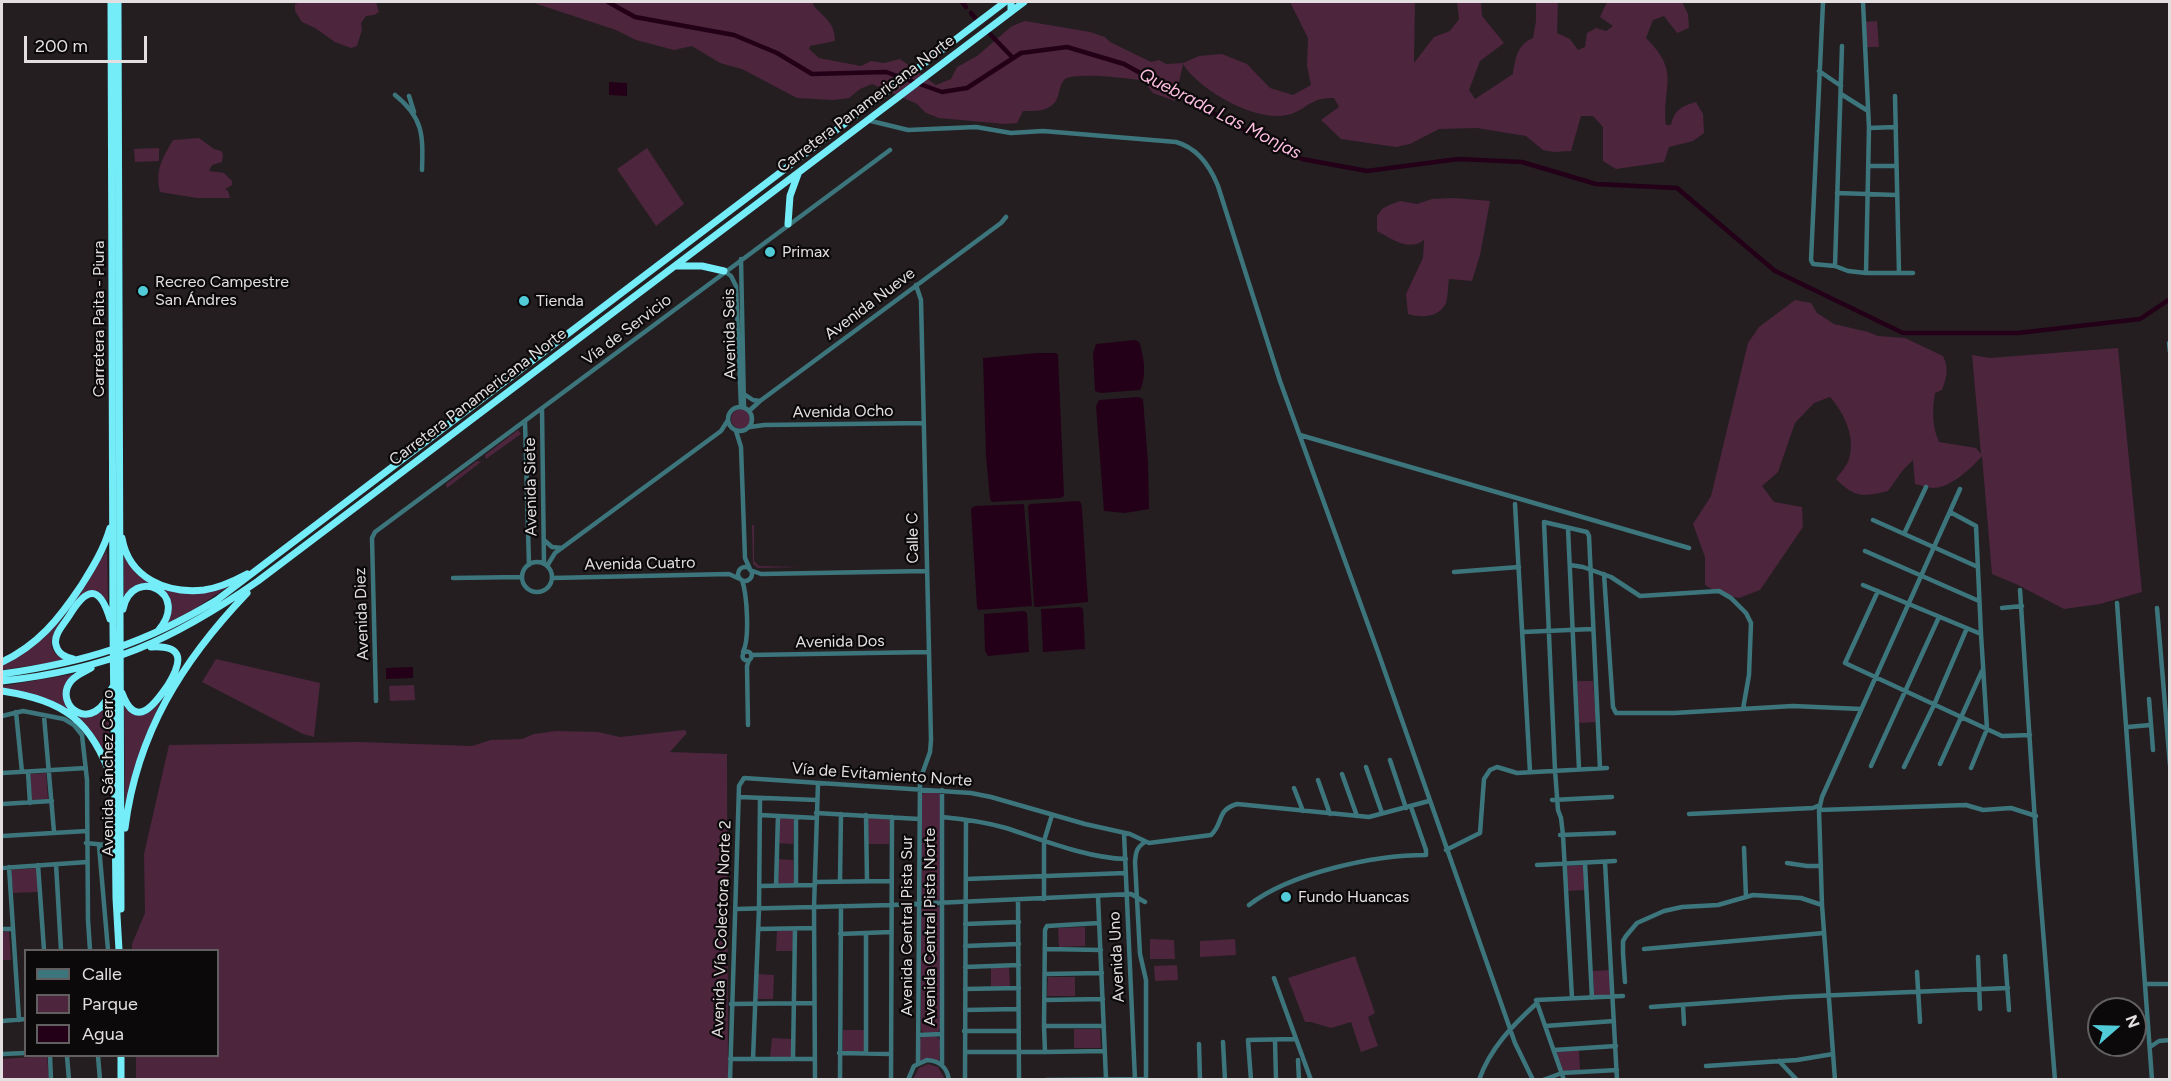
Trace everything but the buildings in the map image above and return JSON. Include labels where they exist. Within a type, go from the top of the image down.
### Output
[{"type":"highway","name":"Carretera Paita - Piura","points":[[111,2],[117,625],[113,636]]},
{"type":"highway","name":"Carretera Paita - Piura","points":[[116,521],[118,2]]},
{"type":"highway","name":"Carretera Panamericana Norte","points":[[2,674],[81,659],[128,645],[155,634],[217,600],[1005,2]]},
{"type":"highway","points":[[1011,2],[1011,11]]},
{"type":"highway","name":"Carretera Panamericana Norte","points":[[2,681],[51,675],[129,654],[201,619],[258,581],[1024,2]]},
{"type":"highway","points":[[788,224],[791,188],[800,171]]},
{"type":"highway","points":[[674,266],[702,266],[724,271]]},
{"type":"highway","points":[[620,294],[627,302]]},
{"type":"highway","points":[[412,453],[418,460]]},
{"type":"highway","points":[[116,521],[130,561],[145,576],[163,585],[185,590],[210,588],[223,585],[266,565]]},
{"type":"highway","points":[[2,662],[28,647],[53,626],[97,561],[116,521]]},
{"type":"highway","points":[[122,858],[128,804],[135,775],[156,718],[172,688],[198,649],[258,581]]},
{"type":"highway","points":[[117,625],[130,593],[139,587],[153,587],[165,596],[169,610],[165,621],[155,634]]},
{"type":"highway","points":[[81,659],[64,656],[57,649],[55,641],[80,599],[91,594],[101,598],[117,625]]},
{"type":"highway","name":"Avenida Sánchez Cerro","points":[[117,625],[121,688],[122,897],[119,923]]},
{"type":"highway","name":"Avenida Sánchez Cerro","points":[[113,636],[119,949]]},
{"type":"highway","points":[[121,688],[131,707],[146,711],[155,704],[176,671],[179,660],[174,651],[166,647],[145,647]]},
{"type":"highway","points":[[96,664],[70,683],[66,696],[71,708],[85,715],[96,712],[106,703],[114,683]]},
{"type":"highway","points":[[2,691],[53,704],[79,721],[98,746],[115,787]]},
{"type":"highway","points":[[121,1057],[121,1080]]},
{"type":"street","points":[[1823,2],[1811,260],[1813,264],[1835,266],[1848,271],[1913,273]]},
{"type":"street","points":[[1863,2],[1869,129],[1866,273]]},
{"type":"street","points":[[1835,266],[1842,46]]},
{"type":"street","points":[[1819,72],[1841,86]]},
{"type":"street","points":[[1840,94],[1868,111]]},
{"type":"street","points":[[395,95],[415,117]]},
{"type":"street","points":[[409,96],[424,144],[422,170]]},
{"type":"street","points":[[1895,96],[1899,273]]},
{"type":"street","points":[[867,120],[908,129],[976,127],[1011,133],[1039,130],[1176,142],[1196,152],[1209,168],[1218,186],[1277,372],[1446,850],[1518,1050],[1533,1079]]},
{"type":"street","points":[[1869,129],[1896,127]]},
{"type":"street","name":"Vía de Servicio","points":[[379,529],[890,150]]},
{"type":"street","points":[[1869,166],[1896,166]]},
{"type":"street","points":[[1837,193],[1896,195]]},
{"type":"street","name":"Avenida Nueve","points":[[728,420],[731,412],[746,411],[1005,217]]},
{"type":"street","name":"Avenida Seis","points":[[741,259],[742,392]]},
{"type":"street","name":"Avenida Seis","points":[[724,271],[731,276],[736,286],[742,392],[748,428]]},
{"type":"street","name":"Calle C","points":[[916,285],[921,300],[931,748],[920,780],[920,789]]},
{"type":"street","points":[[2169,343],[2169,352]]},
{"type":"street","points":[[742,392],[753,400],[760,401]]},
{"type":"street","name":"Avenida Siete","points":[[542,409],[545,565]]},
{"type":"street","points":[[746,411],[764,425]]},
{"type":"street","points":[[545,565],[555,553],[721,431],[728,420],[741,447],[744,558],[738,575],[745,590],[748,725]]},
{"type":"street","name":"Avenida Siete","points":[[525,422],[529,565]]},
{"type":"street","name":"Avenida Ocho","points":[[734,429],[764,425],[923,423]]},
{"type":"street","points":[[741,447],[748,428]]},
{"type":"street","points":[[721,431],[734,429]]},
{"type":"street","points":[[1300,435],[1689,548]]},
{"type":"street","points":[[1904,534],[1926,487]]},
{"type":"street","points":[[1835,1080],[1822,905],[1820,808],[1828,779],[1960,489]]},
{"type":"street","points":[[1515,504],[1530,772]]},
{"type":"street","points":[[1950,512],[1977,526],[1987,729],[1971,768]]},
{"type":"street","points":[[1873,520],[1978,567]]},
{"type":"street","points":[[1572,998],[1565,864],[1555,800],[1544,522],[1588,534],[1600,768]]},
{"type":"street","points":[[1568,528],[1579,769]]},
{"type":"street","name":"Avenida Diez","points":[[376,701],[372,538],[379,529]]},
{"type":"street","points":[[544,540],[552,547],[562,548]]},
{"type":"street","points":[[1865,551],[1979,601]]},
{"type":"street","points":[[744,558],[752,574],[745,590]]},
{"type":"street","points":[[536,562],[545,565],[552,578],[547,588],[537,592],[527,588],[522,577],[524,570],[536,562]]},
{"type":"street","points":[[1570,565],[1604,574],[1640,596],[1719,591],[1731,598],[1746,613],[1750,624],[1749,675],[1743,709]]},
{"type":"street","points":[[740,570],[744,567],[760,574],[926,571]]},
{"type":"street","points":[[1454,572],[1519,567]]},
{"type":"street","name":"Avenida Cuatro","points":[[552,578],[729,574],[740,570]]},
{"type":"street","name":"Avenida Cuatro","points":[[729,574],[741,579]]},
{"type":"street","points":[[741,579],[749,579],[760,574]]},
{"type":"street","points":[[1604,574],[1614,711],[1620,714],[1674,713],[1794,706],[1861,709]]},
{"type":"street","points":[[453,578],[522,577]]},
{"type":"street","points":[[1863,585],[1981,634]]},
{"type":"street","points":[[2020,590],[2038,868],[2055,1080]]},
{"type":"street","points":[[1878,591],[1845,663],[2002,736],[2030,735]]},
{"type":"street","points":[[2117,603],[2128,727],[2152,1080]]},
{"type":"street","points":[[1591,605],[1602,605]]},
{"type":"street","points":[[2002,608],[2022,606]]},
{"type":"street","points":[[2157,608],[2169,765]]},
{"type":"street","points":[[1871,766],[1939,617]]},
{"type":"street","points":[[1904,767],[1967,628]]},
{"type":"street","points":[[1523,632],[1592,629]]},
{"type":"street","name":"Avenida Dos","points":[[747,654],[929,652]]},
{"type":"street","points":[[1940,764],[1983,669]]},
{"type":"street","points":[[2149,699],[2153,750]]},
{"type":"street","points":[[16,712],[30,803]]},
{"type":"street","points":[[2,716],[16,712],[64,719],[80,732],[84,739],[90,949]]},
{"type":"street","points":[[44,716],[54,832]]},
{"type":"street","points":[[2128,727],[2150,725]]},
{"type":"street","points":[[1249,905],[1278,888],[1328,870],[1384,857],[1426,855],[1426,849],[1390,760]]},
{"type":"street","points":[[1366,766],[1382,813]]},
{"type":"street","points":[[1446,850],[1480,833],[1484,779],[1490,770],[1497,767],[1517,773],[1607,768]]},
{"type":"street","points":[[2,773],[86,768]]},
{"type":"street","points":[[1342,774],[1357,816]]},
{"type":"street","name":"Vía de Evitamiento Norte","points":[[741,780],[744,778],[942,790],[991,797],[1052,815],[1124,832],[1144,842]]},
{"type":"street","name":"Avenida Vía Colectora Norte 2","points":[[730,1080],[741,780]]},
{"type":"street","points":[[1318,780],[1330,814]]},
{"type":"street","points":[[815,1080],[814,907],[818,783]]},
{"type":"street","points":[[1294,788],[1303,811]]},
{"type":"street","name":"Avenida Central Pista Sur","points":[[918,1063],[920,789]]},
{"type":"street","name":"Avenida Central Pista Norte","points":[[942,790],[942,1064]]},
{"type":"street","points":[[739,796],[817,800]]},
{"type":"street","points":[[1555,800],[1612,796]]},
{"type":"street","points":[[753,1059],[759,909],[760,798]]},
{"type":"street","points":[[2,804],[52,801]]},
{"type":"street","points":[[1136,852],[1144,842],[1162,843],[1211,836],[1223,811],[1237,804],[1369,817],[1429,801]]},
{"type":"street","points":[[1689,814],[1966,805],[1983,810],[2012,808],[2036,816]]},
{"type":"street","points":[[760,815],[796,817],[841,814],[919,819]]},
{"type":"street","points":[[840,881],[841,814]]},
{"type":"street","points":[[866,815],[867,881]]},
{"type":"street","points":[[1044,899],[1044,842],[1052,815]]},
{"type":"street","points":[[776,886],[778,816]]},
{"type":"street","points":[[796,817],[796,885]]},
{"type":"street","points":[[891,1080],[892,817]]},
{"type":"street","points":[[942,817],[1005,828],[1044,842],[1102,856],[1126,859]]},
{"type":"street","points":[[965,1080],[966,820]]},
{"type":"street","points":[[2,835],[87,831]]},
{"type":"street","name":"Avenida Uno","points":[[1124,832],[1135,1079]]},
{"type":"street","points":[[1562,835],[1614,833]]},
{"type":"street","points":[[1046,1080],[1146,1079],[1146,980],[1140,954],[1134,835]]},
{"type":"street","points":[[86,843],[116,846]]},
{"type":"street","points":[[99,846],[108,949]]},
{"type":"street","points":[[1744,848],[1746,897]]},
{"type":"street","points":[[1537,865],[1615,861]]},
{"type":"street","points":[[2,868],[87,862]]},
{"type":"street","points":[[1605,862],[1617,1080]]},
{"type":"street","points":[[1585,863],[1592,998]]},
{"type":"street","points":[[1787,863],[1808,867],[1821,866]]},
{"type":"street","points":[[56,864],[61,949]]},
{"type":"street","points":[[38,865],[44,949]]},
{"type":"street","points":[[9,867],[19,1020]]},
{"type":"street","points":[[966,879],[1126,873]]},
{"type":"street","points":[[759,886],[840,881],[891,881]]},
{"type":"street","points":[[735,909],[919,904],[1127,896],[1131,894],[1145,902]]},
{"type":"street","points":[[1625,982],[1623,942],[1636,923],[1664,911],[1682,907],[1718,905],[1753,895],[1802,898],[1822,905]]},
{"type":"street","points":[[1098,897],[1106,1079]]},
{"type":"street","points":[[1018,900],[1019,1080]]},
{"type":"street","points":[[840,1080],[841,906]]},
{"type":"street","points":[[965,924],[1019,922]]},
{"type":"street","points":[[1045,1052],[1045,930],[1047,926],[1100,923]]},
{"type":"street","points":[[758,929],[814,928]]},
{"type":"street","points":[[2,929],[12,929]]},
{"type":"street","points":[[793,1059],[795,929]]},
{"type":"street","points":[[840,934],[891,932]]},
{"type":"street","points":[[866,933],[866,1053]]},
{"type":"street","points":[[1644,949],[1824,933]]},
{"type":"street","points":[[965,946],[1019,944]]},
{"type":"street","points":[[1046,949],[1101,950]]},
{"type":"street","points":[[2005,956],[2009,1010]]},
{"type":"street","points":[[1978,957],[1980,1009]]},
{"type":"street","points":[[965,967],[1019,965]]},
{"type":"street","points":[[1917,972],[1920,1022]]},
{"type":"street","points":[[1045,974],[1102,973]]},
{"type":"street","points":[[1274,978],[1311,1080]]},
{"type":"street","points":[[2146,984],[2168,984]]},
{"type":"street","points":[[965,989],[1018,988]]},
{"type":"street","points":[[1651,1007],[1829,995],[2008,988]]},
{"type":"street","points":[[1479,1080],[1484,1065],[1510,1027],[1537,1003],[1536,1000],[1623,996]]},
{"type":"street","points":[[1045,1000],[1103,999]]},
{"type":"street","points":[[731,1004],[814,1003]]},
{"type":"street","points":[[1537,1003],[1564,1080]]},
{"type":"street","points":[[1683,1005],[1684,1024]]},
{"type":"street","points":[[965,1010],[1018,1009]]},
{"type":"street","points":[[2,1021],[24,1019]]},
{"type":"street","points":[[1545,1026],[1614,1021]]},
{"type":"street","points":[[1044,1026],[1104,1026]]},
{"type":"street","points":[[964,1031],[1019,1031]]},
{"type":"street","points":[[919,1035],[942,1034]]},
{"type":"street","points":[[1251,1080],[1248,1040],[1296,1039]]},
{"type":"street","points":[[1275,1040],[1276,1080]]},
{"type":"street","points":[[2150,1047],[2159,1041],[2169,1040]]},
{"type":"street","points":[[1222,1042],[1225,1080]]},
{"type":"street","points":[[1199,1044],[1200,1080]]},
{"type":"street","points":[[1554,1050],[1616,1046]]},
{"type":"street","points":[[965,1052],[1105,1051]]},
{"type":"street","points":[[2,1054],[24,1053]]},
{"type":"street","points":[[839,1053],[891,1054]]},
{"type":"street","points":[[1706,1066],[1797,1060],[1833,1054]]},
{"type":"street","points":[[50,1057],[51,1080]]},
{"type":"street","points":[[67,1057],[69,1080]]},
{"type":"street","points":[[98,1057],[100,1080]]},
{"type":"street","points":[[730,1059],[814,1059]]},
{"type":"street","points":[[908,1080],[911,1070],[918,1063],[927,1060],[942,1064],[948,1072],[949,1080]]},
{"type":"street","points":[[1298,1060],[1299,1080]]},
{"type":"street","points":[[1779,1060],[1797,1080]]},
{"type":"street","points":[[1543,1080],[1562,1073],[1617,1070]]},
{"type":"green space","points":[[302,2],[376,2],[379,12],[366,16],[361,23],[362,30],[357,46],[351,48],[335,42],[302,22],[295,11],[295,4]]},
{"type":"green space","points":[[531,2],[814,2],[813,5],[828,21],[835,35],[835,41],[810,46],[809,49],[819,58],[861,66],[871,61],[884,63],[900,59],[936,85],[951,79],[957,67],[977,56],[1012,26],[1025,21],[1090,32],[1105,37],[1110,42],[1151,62],[1159,60],[1166,64],[1183,63],[1199,56],[1222,54],[1247,64],[1270,88],[1293,95],[1311,85],[1307,66],[1308,38],[1290,2],[1415,2],[1414,63],[1434,37],[1450,31],[1459,19],[1457,2],[1481,2],[1482,16],[1504,43],[1480,61],[1469,90],[1475,99],[1513,74],[1518,52],[1533,38],[1536,2],[1558,2],[1557,33],[1570,39],[1578,50],[1585,47],[1587,33],[1596,28],[1606,31],[1613,26],[1600,17],[1607,2],[1682,2],[1688,14],[1689,28],[1677,33],[1664,16],[1653,20],[1646,38],[1657,50],[1667,70],[1666,125],[1671,125],[1679,109],[1696,102],[1703,114],[1704,133],[1693,141],[1669,147],[1664,162],[1616,169],[1603,161],[1603,127],[1593,116],[1581,116],[1571,151],[1543,150],[1526,136],[1477,128],[1439,129],[1410,144],[1396,147],[1341,139],[1321,120],[1339,107],[1334,98],[1313,102],[1287,115],[1260,114],[1244,109],[1214,93],[1191,74],[1183,64],[1175,101],[1153,93],[1144,81],[1080,76],[1065,79],[1052,105],[1044,110],[1023,111],[1017,123],[939,118],[926,113],[917,104],[872,84],[860,89],[849,98],[833,100],[797,98],[742,69],[720,63],[692,46],[674,50],[636,40],[616,30]]},
{"type":"green space","points":[[1877,21],[1879,47],[1866,47],[1865,22]]},
{"type":"green space","points":[[199,138],[223,154],[222,162],[212,165],[209,171],[224,173],[232,181],[232,185],[225,189],[230,198],[197,198],[160,192],[158,177],[161,165],[173,140]]},
{"type":"green space","points":[[159,148],[159,161],[135,162],[134,149]]},
{"type":"green space","points":[[647,148],[684,204],[656,226],[617,169]]},
{"type":"green space","points":[[1432,199],[1490,201],[1480,255],[1472,281],[1449,279],[1446,303],[1439,312],[1429,316],[1408,314],[1406,294],[1423,258],[1424,240],[1412,245],[1395,241],[1377,231],[1377,216],[1382,209],[1400,201],[1417,204]]},
{"type":"green space","points":[[1795,300],[1811,303],[1817,313],[1834,324],[1878,336],[1905,338],[1943,356],[1947,369],[1946,377],[1942,390],[1935,393],[1933,406],[1934,424],[1939,442],[1976,448],[1981,454],[1972,355],[1990,358],[2118,348],[2142,592],[2100,604],[2064,609],[1992,574],[1982,456],[1961,476],[1940,487],[1932,488],[1915,484],[1913,460],[1888,491],[1866,495],[1849,490],[1836,479],[1849,459],[1850,434],[1840,410],[1830,397],[1814,403],[1795,423],[1778,472],[1762,486],[1774,502],[1802,507],[1803,527],[1760,590],[1739,598],[1720,594],[1705,585],[1705,557],[1693,524],[1711,496],[1748,343],[1759,327]]},
{"type":"green space","points":[[741,409],[748,412],[751,419],[748,426],[741,429],[734,426],[731,419],[734,412]]},
{"type":"green space","points":[[518,430],[521,434],[486,459],[485,455]]},
{"type":"green space","points":[[477,461],[481,462],[447,488],[446,484]]},
{"type":"green space","points":[[752,525],[754,525],[754,561],[759,566],[800,567],[758,568],[753,564]]},
{"type":"green space","points":[[107,550],[108,601],[96,592],[85,592],[73,603]]},
{"type":"green space","points":[[124,554],[136,574],[153,584],[136,586],[124,598]]},
{"type":"green space","points":[[232,584],[165,625],[171,605],[168,595],[160,587],[180,591]]},
{"type":"green space","points":[[69,609],[56,630],[52,644],[58,656],[67,660],[2,670],[2,665],[40,641]]},
{"type":"green space","points":[[216,659],[320,683],[314,737],[303,734],[202,682]]},
{"type":"green space","points":[[74,674],[69,678],[65,687],[72,712],[40,697],[2,689],[2,686]]},
{"type":"green space","points":[[1577,681],[1593,681],[1596,722],[1579,723]]},
{"type":"green space","points":[[414,685],[415,700],[390,701],[389,686]]},
{"type":"green space","points":[[162,698],[143,743],[125,804],[124,706],[129,711],[140,715],[154,709]]},
{"type":"green space","points":[[109,701],[109,765],[98,740],[77,716],[87,717],[96,714],[104,709]]},
{"type":"green space","points":[[685,730],[687,733],[670,752],[727,754],[728,1079],[136,1079],[136,1057],[219,1057],[219,949],[132,949],[145,913],[144,854],[169,745],[359,742],[472,746],[491,740],[522,739],[534,734],[556,731],[598,732],[620,737]]},
{"type":"green space","points":[[46,773],[48,799],[32,800],[30,774]]},
{"type":"green space","points":[[926,791],[938,791],[941,795],[940,898],[937,901],[925,902],[921,898],[922,795]]},
{"type":"green space","points":[[776,814],[794,816],[793,844],[775,843]]},
{"type":"green space","points":[[870,817],[890,820],[889,844],[868,844],[868,819]]},
{"type":"green space","points":[[775,859],[793,860],[794,885],[775,885]]},
{"type":"green space","points":[[1584,865],[1585,890],[1567,891],[1566,866]]},
{"type":"green space","points":[[37,868],[38,892],[13,893],[11,870]]},
{"type":"green space","points":[[937,905],[940,908],[941,1028],[938,1032],[924,1033],[921,1030],[920,911],[924,906]]},
{"type":"green space","points":[[1085,927],[1085,946],[1059,947],[1058,928]]},
{"type":"green space","points":[[777,930],[794,930],[794,951],[776,951]]},
{"type":"green space","points":[[9,931],[11,960],[2,960],[2,932]]},
{"type":"green space","points":[[1150,939],[1174,940],[1175,959],[1150,959]]},
{"type":"green space","points":[[1235,939],[1236,955],[1200,957],[1200,941]]},
{"type":"green space","points":[[1355,956],[1375,1013],[1368,1017],[1378,1046],[1361,1052],[1351,1022],[1331,1028],[1305,1022],[1288,978]]},
{"type":"green space","points":[[1177,965],[1178,980],[1155,981],[1154,966]]},
{"type":"green space","points":[[1009,967],[1010,986],[991,987],[991,968]]},
{"type":"green space","points":[[1610,970],[1611,995],[1594,996],[1593,971]]},
{"type":"green space","points":[[757,974],[774,975],[773,999],[755,999]]},
{"type":"green space","points":[[1048,977],[1075,977],[1075,996],[1047,996]]},
{"type":"green space","points":[[1074,1029],[1100,1029],[1101,1048],[1074,1048]]},
{"type":"green space","points":[[843,1030],[864,1030],[864,1052],[843,1051]]},
{"type":"green space","points":[[936,1036],[940,1040],[939,1061],[920,1061],[920,1040],[922,1037]]},
{"type":"green space","points":[[772,1038],[792,1039],[792,1057],[770,1057]]},
{"type":"green space","points":[[1579,1050],[1580,1070],[1563,1071],[1556,1052]]},
{"type":"green space","points":[[47,1057],[49,1079],[2,1079],[2,1059]]},
{"type":"green space","points":[[928,1064],[938,1067],[945,1079],[913,1079],[919,1068]]},
{"type":"water","points":[[609,82],[627,83],[627,96],[609,95]]},
{"type":"water","points":[[1135,340],[1139,342],[1143,359],[1144,379],[1140,390],[1101,393],[1095,391],[1093,353],[1096,344]]},
{"type":"water","points":[[1056,353],[1058,355],[1064,496],[992,502],[986,456],[983,358]]},
{"type":"water","points":[[1138,397],[1143,399],[1149,509],[1125,513],[1104,511],[1096,406],[1099,400]]},
{"type":"water","points":[[1079,501],[1082,509],[1088,602],[1036,607],[1034,606],[1028,506]]},
{"type":"water","points":[[1024,504],[1032,606],[979,610],[977,608],[971,509],[975,506]]},
{"type":"water","points":[[1080,607],[1083,609],[1085,649],[1043,652],[1041,609]]},
{"type":"water","points":[[1024,611],[1027,613],[1029,652],[988,656],[985,651],[984,614]]},
{"type":"water","points":[[413,667],[413,678],[386,679],[386,668]]},
{"type":"waterway","name":"Quebrada Las Monjas","points":[[608,2],[635,17],[734,35],[777,53],[812,74],[886,72],[942,92],[967,88],[1021,53],[1067,47],[1124,64],[1302,159],[1367,171],[1458,159],[1522,162],[1596,184],[1677,188],[1775,271],[1903,333],[2018,333],[2140,319],[2170,299]]},
{"type":"waterway","points":[[962,2],[966,7]]},
{"type":"waterway","points":[[971,13],[975,18]]},
{"type":"waterway","points":[[989,33],[1013,58]]},
{"type":"place","name":"Primax","points":[[770,252]]},
{"type":"place","name":"Recreo Campestre San Ándres","points":[[143,291]]},
{"type":"place","name":"Tienda","points":[[524,301]]},
{"type":"place","name":"Fundo Huancas","points":[[1286,897]]}]
